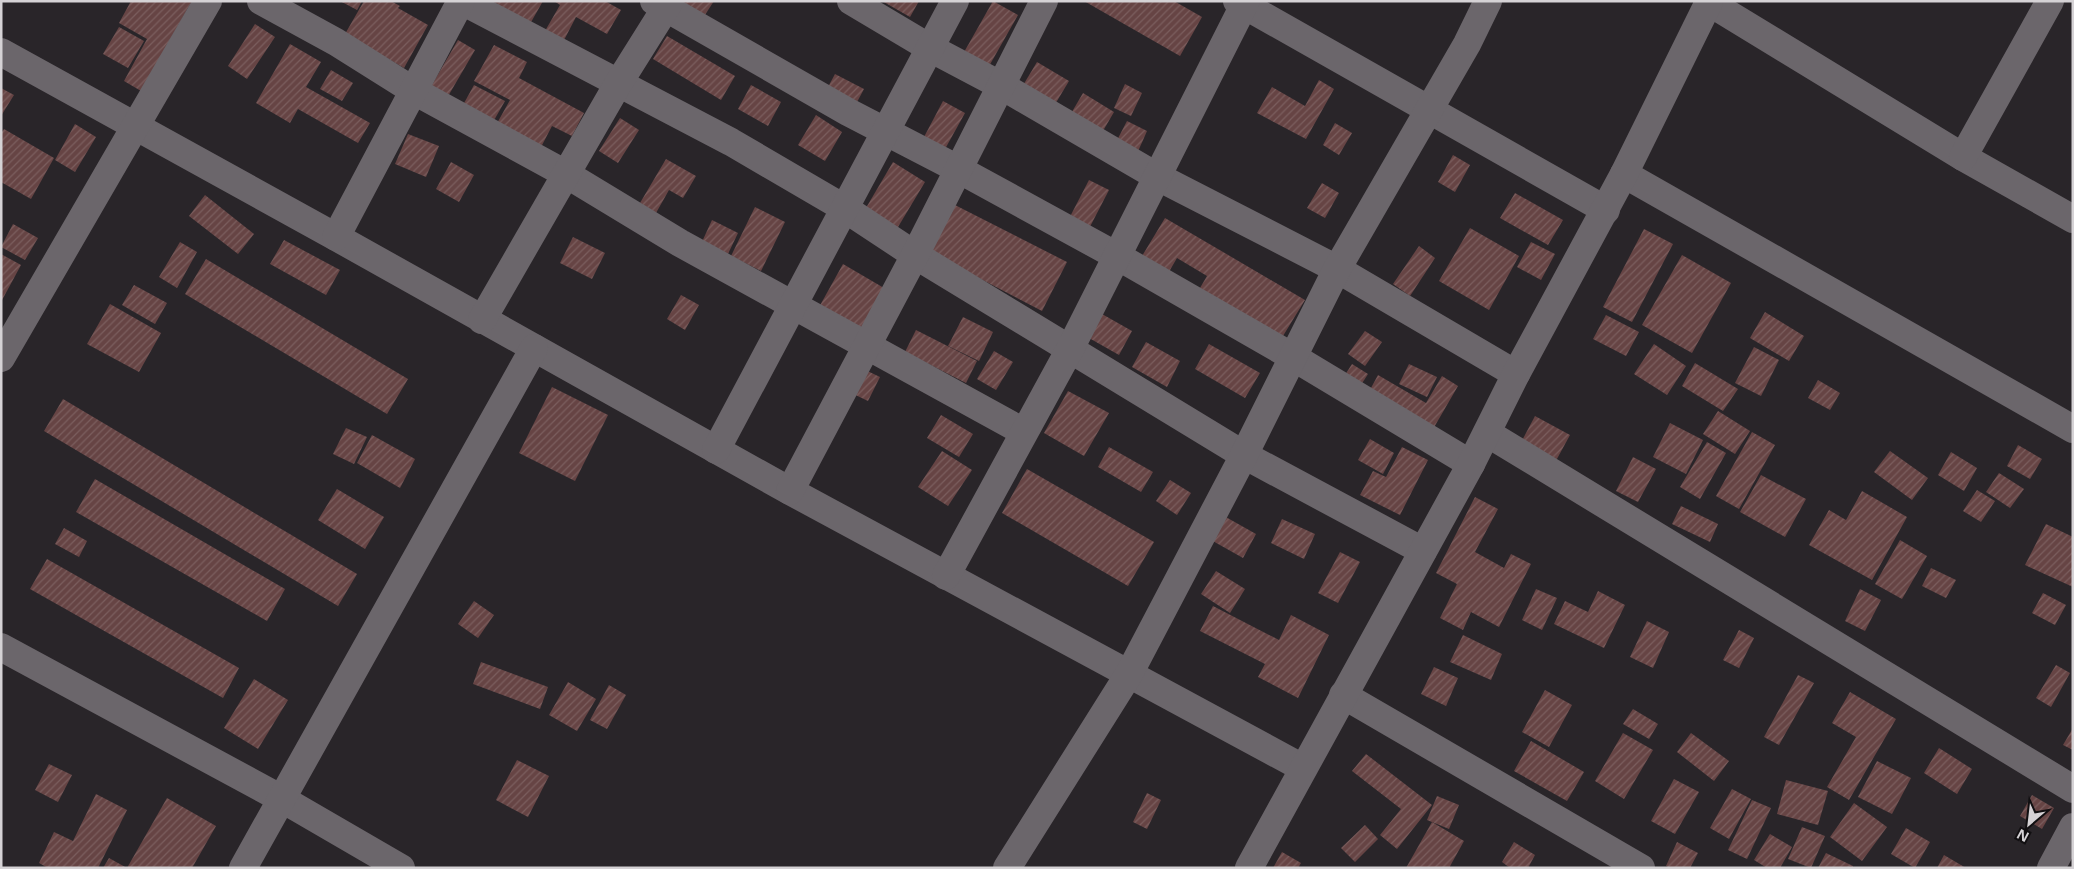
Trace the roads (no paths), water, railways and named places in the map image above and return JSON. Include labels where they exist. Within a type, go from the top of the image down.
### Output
[{"type":"street","points":[[1,358],[208,1]]},
{"type":"street","points":[[261,1],[336,42],[414,91],[566,174],[680,243],[1024,432]]},
{"type":"street","points":[[336,237],[461,1],[731,142],[844,208],[915,255],[1244,455],[1423,551]]},
{"type":"street","points":[[851,1],[1158,177],[1336,270],[1516,374]]},
{"type":"street","points":[[716,450],[955,1]]},
{"type":"street","points":[[790,491],[915,255],[1044,1]]},
{"type":"street","points":[[1007,868],[1129,674],[1244,455],[1336,270],[1466,44],[1488,1]]},
{"type":"street","points":[[1963,157],[2050,1]]},
{"type":"street","points":[[1249,868],[1302,768],[1471,464],[1516,374],[1606,210],[1708,2],[1963,157],[2073,219]]},
{"type":"street","points":[[946,576],[1070,349],[1158,177],[1242,3],[1606,210]]},
{"type":"street","points":[[482,320],[663,4],[886,132],[1117,256],[1293,357],[1471,464]]},
{"type":"street","points":[[1,52],[790,491],[1302,768]]},
{"type":"street","points":[[1624,174],[2073,429]]},
{"type":"street","points":[[244,868],[534,348]]},
{"type":"street","points":[[1487,433],[2073,789]]},
{"type":"street","points":[[1,647],[282,799],[401,868]]},
{"type":"street","points":[[1343,695],[1641,868]]},
{"type":"street","points":[[2051,868],[2073,827]]}]
